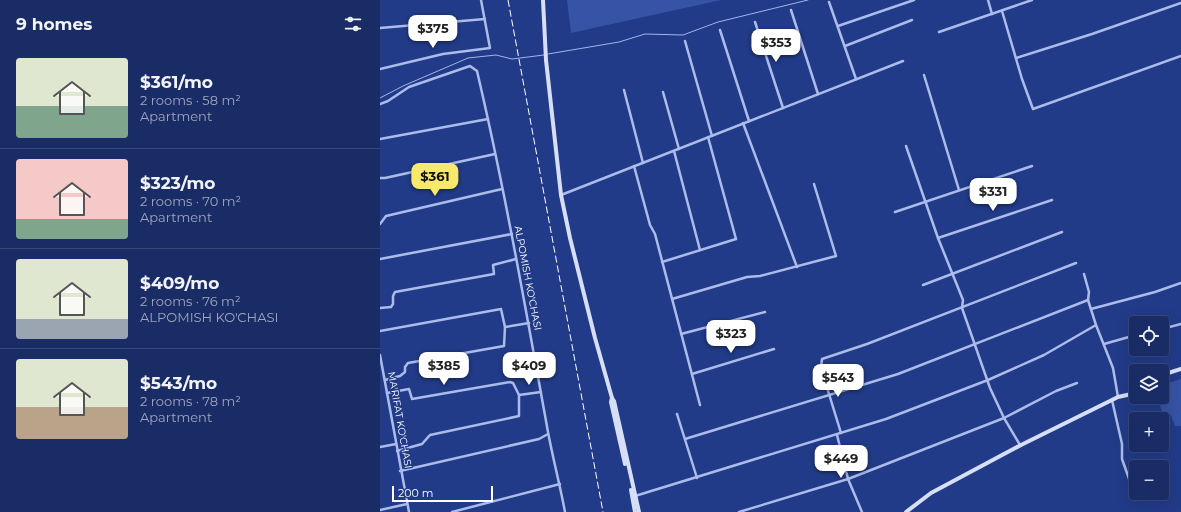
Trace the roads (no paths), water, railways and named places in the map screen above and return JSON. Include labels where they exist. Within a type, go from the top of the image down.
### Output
[{"type":"main road","points":[[542,0],[546,60],[561,195],[594,331],[614,401],[639,512]]},
{"type":"main road","points":[[1169,373],[1181,369]]},
{"type":"main road","points":[[906,512],[931,493],[1021,445],[1118,396],[1129,394]]},
{"type":"main road","points":[[612,398],[611,402],[636,512]]},
{"type":"street","points":[[380,69],[443,54],[490,48],[481,0]]},
{"type":"street","points":[[838,26],[914,0]]},
{"type":"street","points":[[988,0],[992,14]]},
{"type":"street","points":[[939,32],[1030,0]]},
{"type":"street","points":[[829,2],[856,79]]},
{"type":"street","points":[[1016,58],[1092,34],[1181,3]]},
{"type":"street","points":[[790,10],[818,94]]},
{"type":"street","points":[[1002,10],[1033,109],[1181,56]]},
{"type":"street","points":[[380,28],[485,19]]},
{"type":"street","points":[[845,46],[912,20]]},
{"type":"street","points":[[755,22],[783,108]]},
{"type":"street","points":[[720,30],[749,121]]},
{"type":"street","points":[[662,262],[736,239],[684,41]]},
{"type":"street","points":[[561,195],[903,61]]},
{"type":"street","name":"ALPOMISH KO'CHASI","points":[[380,104],[388,101],[409,86],[470,66],[477,71],[512,234],[548,434],[565,512]]},
{"type":"street","points":[[924,75],[959,190]]},
{"type":"street","points":[[624,90],[643,163]]},
{"type":"street","points":[[663,92],[679,149]]},
{"type":"street","points":[[380,139],[488,119]]},
{"type":"street","points":[[743,123],[797,267]]},
{"type":"street","points":[[906,146],[938,238],[963,300],[962,308],[974,344],[1004,418],[1021,445]]},
{"type":"street","points":[[674,150],[700,250]]},
{"type":"street","points":[[380,178],[495,154]]},
{"type":"street","points":[[634,166],[650,225],[655,234],[700,404]]},
{"type":"street","points":[[895,212],[1032,166]]},
{"type":"street","points":[[672,299],[747,277],[754,277],[797,267],[836,256],[814,184]]},
{"type":"street","points":[[380,224],[386,216],[502,189]]},
{"type":"street","points":[[938,238],[1052,200]]},
{"type":"street","points":[[922,285],[1062,232]]},
{"type":"street","points":[[380,259],[512,234]]},
{"type":"street","points":[[380,308],[392,307],[394,304],[393,296],[395,292],[494,274],[493,265],[516,258]]},
{"type":"street","points":[[841,433],[821,368],[822,359],[867,344],[1076,264]]},
{"type":"street","points":[[1084,274],[1089,292],[1088,300],[1113,368],[1118,396]]},
{"type":"street","points":[[1091,309],[1155,292],[1181,283]]},
{"type":"street","points":[[685,439],[898,374],[1088,300]]},
{"type":"street","points":[[380,331],[501,309],[505,327],[504,346],[408,363],[405,367],[405,372],[400,376],[385,380]]},
{"type":"street","points":[[681,334],[765,312]]},
{"type":"street","points":[[505,327],[529,323]]},
{"type":"street","points":[[1169,327],[1181,324]]},
{"type":"street","points":[[635,497],[886,419],[988,380],[1044,355],[1096,325]]},
{"type":"street","points":[[1104,344],[1129,337]]},
{"type":"street","points":[[692,374],[774,349]]},
{"type":"street","name":"MA'RIFAT KO'CHASI","points":[[380,355],[382,374],[385,380],[400,471],[409,512]]},
{"type":"street","points":[[387,393],[409,388],[412,399],[510,382],[513,383],[518,395],[519,416],[430,434],[422,444],[397,451]]},
{"type":"street","points":[[739,512],[848,479],[1004,418],[1077,383]]},
{"type":"street","points":[[518,395],[541,392]]},
{"type":"street","points":[[1112,400],[1122,444],[1122,459],[1129,481]]},
{"type":"street","points":[[677,414],[697,478]]},
{"type":"street","points":[[400,471],[539,439],[548,434]]},
{"type":"street","points":[[837,435],[848,479],[862,512]]},
{"type":"street","points":[[380,447],[396,444]]},
{"type":"street","points":[[452,512],[560,484]]},
{"type":"street","points":[[380,510],[407,504]]},
{"type":"waterway","points":[[548,54],[619,42],[645,34],[683,35],[718,22],[808,0]]},
{"type":"waterway","points":[[380,98],[403,86],[468,58],[496,55],[512,59],[544,55]]},
{"type":"railway","points":[[508,0],[603,512]]}]
